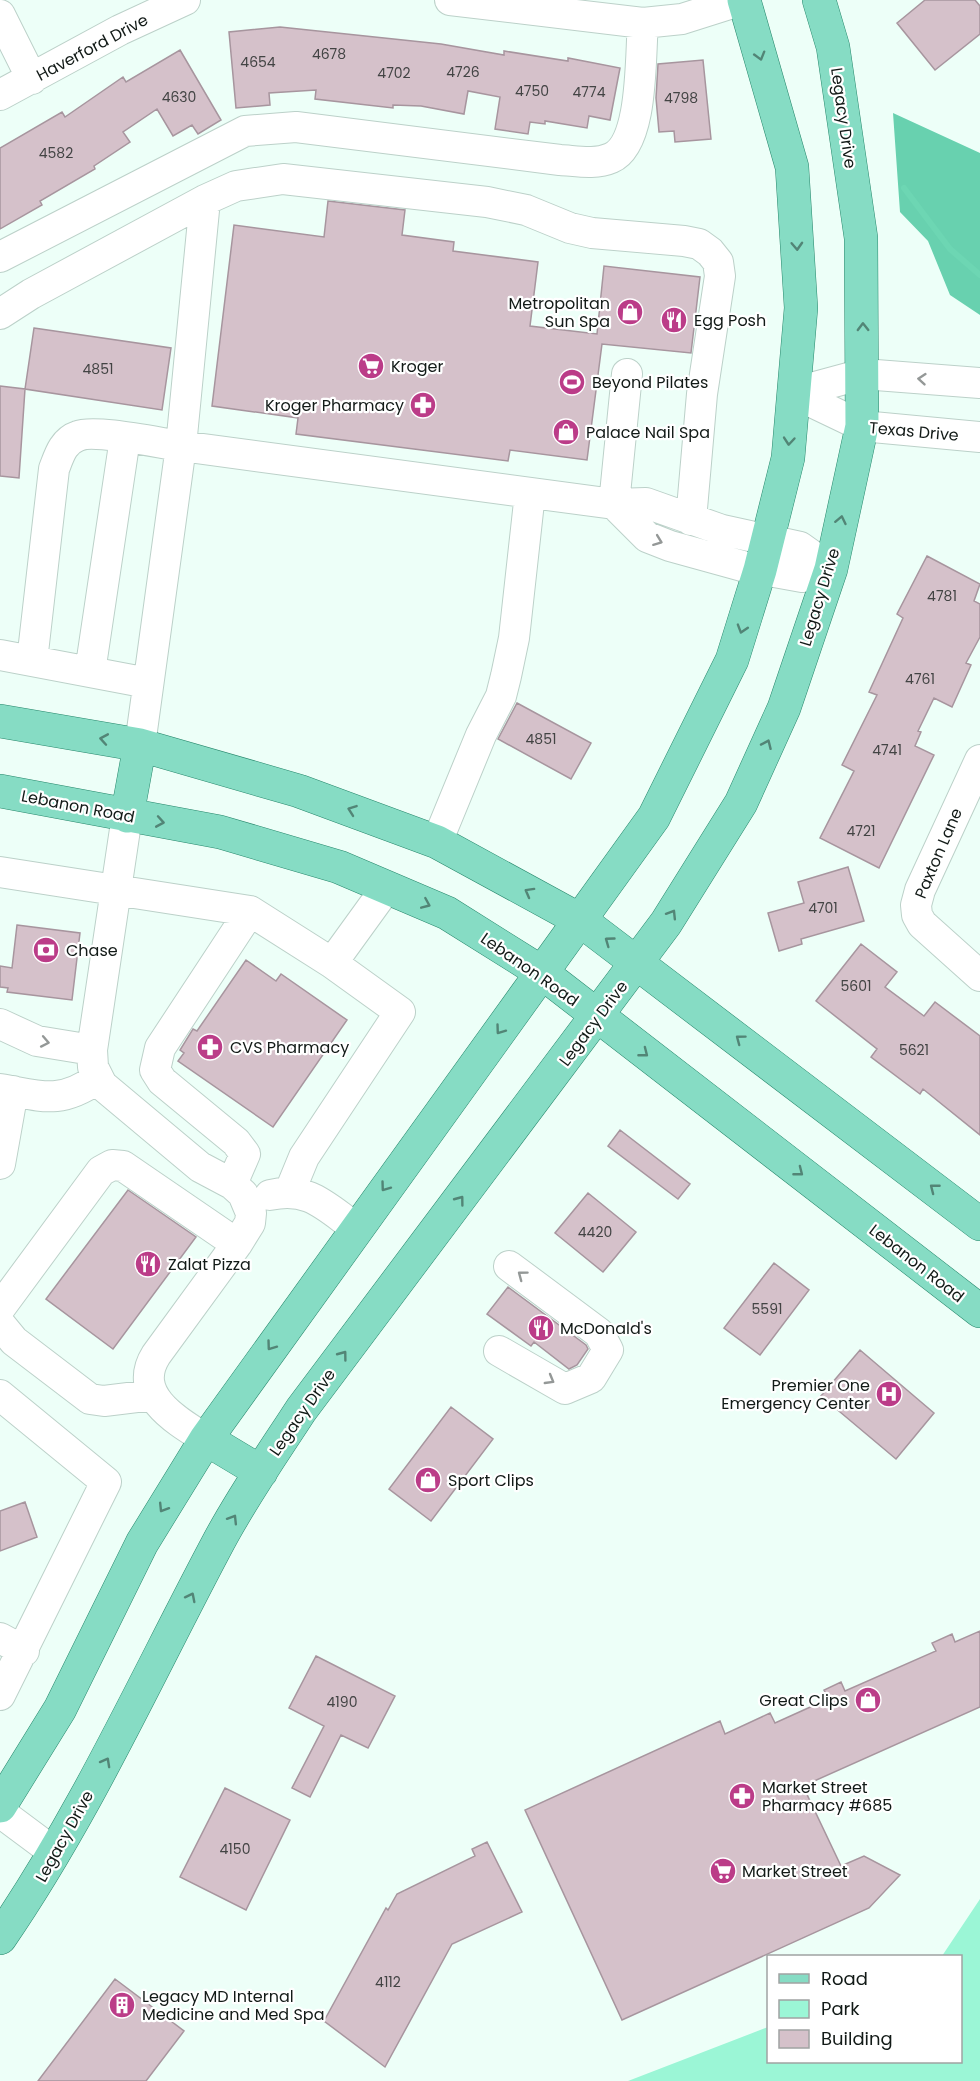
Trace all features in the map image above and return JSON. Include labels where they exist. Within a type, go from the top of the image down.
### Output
[{"type":"main road","points":[[0,1806],[60,1709],[142,1543],[206,1439],[654,817],[732,660],[764,556],[788,458],[801,308],[792,167],[743,0]]},
{"type":"main road","name":"Legacy Drive","points":[[0,1938],[55,1853],[118,1741],[220,1539],[261,1472],[301,1410],[598,1017],[666,923],[741,803],[784,708],[831,569],[862,426],[861,238],[833,47],[819,0]]},
{"type":"main road","points":[[0,721],[140,745],[299,791],[437,842],[580,920],[639,962],[980,1224]]},
{"type":"main road","points":[[127,816],[140,745]]},
{"type":"main road","name":"Lebanon Road","points":[[0,791],[220,832],[339,867],[447,913],[541,972],[980,1311]]},
{"type":"main road","points":[[206,1439],[261,1472]]},
{"type":"street","name":"Haverford Drive","points":[[0,95],[120,30],[185,0]]},
{"type":"street","points":[[450,0],[643,23],[682,19],[743,0]]},
{"type":"street","points":[[0,15],[32,79]]},
{"type":"street","points":[[0,257],[245,130],[296,128],[560,160],[599,162],[613,158],[623,149],[631,135],[635,118],[643,23]]},
{"type":"street","points":[[0,314],[31,294],[205,200],[236,186],[283,179],[487,202],[526,210],[570,228],[592,233],[699,244],[718,262],[720,276],[702,394],[691,520]]},
{"type":"street","points":[[140,745],[180,446],[205,200]]},
{"type":"street","points":[[614,504],[627,374]]},
{"type":"street","points":[[793,393],[863,374],[980,383]]},
{"type":"street","name":"Texas Drive","points":[[793,393],[862,426],[980,437]]},
{"type":"street","points":[[32,661],[54,469],[66,443],[78,435],[93,434],[125,438],[614,504],[646,503],[691,520],[764,556]]},
{"type":"street","points":[[90,672],[125,438]]},
{"type":"street","points":[[437,842],[473,760],[481,735],[501,696],[514,638],[530,493]]},
{"type":"street","points":[[614,504],[647,537],[696,554],[764,556],[800,548],[831,569]]},
{"type":"street","points":[[0,655],[148,683]]},
{"type":"street","name":"Paxton Lane","points":[[980,760],[920,890],[917,915],[931,935],[980,976]]},
{"type":"street","points":[[0,1164],[6,1090],[56,1098],[74,1093],[95,1064],[114,888],[127,816]]},
{"type":"street","points":[[0,872],[250,911],[332,963],[400,1012],[304,1157],[290,1191]]},
{"type":"street","points":[[332,963],[387,887]]},
{"type":"street","points":[[206,1439],[169,1416],[153,1395],[149,1385],[150,1364],[250,1223],[240,1193],[244,1154],[236,1142],[162,1081],[155,1070],[160,1048],[250,911]]},
{"type":"street","points":[[0,1024],[95,1064],[200,1167],[240,1193],[290,1191],[311,1195],[356,1228]]},
{"type":"street","points":[[0,1308],[100,1171],[112,1165],[123,1166],[237,1244]]},
{"type":"street","points":[[499,1351],[565,1389],[591,1378],[608,1350],[599,1333],[509,1266]]},
{"type":"street","points":[[0,1324],[14,1341],[90,1399],[104,1401],[153,1395]]},
{"type":"street","points":[[0,1395],[106,1482],[12,1645],[0,1695]]},
{"type":"street","points":[[0,1812],[55,1853]]},
{"type":"green space","points":[[893,113],[980,153],[980,315],[950,295],[928,241],[900,212]]},
{"type":"green space","points":[[980,1899],[980,2081],[628,2081],[767,2027],[767,2063],[962,2063],[962,1955],[943,1955]]},
{"type":"building","points":[[925,0],[975,0],[980,6],[980,34],[935,70],[897,23]]},
{"type":"building","points":[[280,27],[441,44],[504,55],[504,51],[568,61],[568,58],[620,68],[610,120],[589,116],[587,128],[545,121],[545,124],[530,122],[528,134],[495,129],[500,97],[468,91],[464,114],[421,106],[393,105],[393,108],[315,99],[316,90],[269,93],[270,105],[236,108],[229,32]]},
{"type":"building","points":[[180,50],[221,120],[198,134],[192,125],[173,136],[157,109],[123,132],[130,142],[94,166],[95,169],[40,201],[42,205],[0,229],[0,148],[62,112],[65,117],[123,77],[126,82]]},
{"type":"building","points":[[703,60],[711,139],[675,142],[674,131],[659,132],[656,98],[658,64]]},
{"type":"building","name":"Kroger","points":[[328,201],[405,210],[402,235],[454,242],[453,251],[538,262],[530,326],[597,334],[604,266],[700,277],[691,353],[602,344],[587,460],[510,450],[508,461],[296,434],[298,418],[212,406],[234,225],[324,237]]},
{"type":"building","points":[[34,328],[171,348],[162,410],[25,389]]},
{"type":"building","points":[[0,386],[25,389],[19,478],[0,476]]},
{"type":"building","points":[[927,556],[980,584],[974,601],[980,604],[980,637],[966,663],[971,665],[952,707],[934,698],[918,731],[921,732],[915,746],[934,755],[879,868],[820,838],[854,771],[842,765],[877,695],[869,692],[903,618],[897,614]]},
{"type":"building","points":[[517,703],[591,743],[571,779],[498,739]]},
{"type":"building","points":[[848,867],[864,921],[801,939],[802,944],[779,951],[768,913],[804,903],[798,882]]},
{"type":"building","name":"Chase","points":[[17,925],[80,933],[72,1000],[7,992],[8,988],[0,987],[0,966],[12,968]]},
{"type":"building","points":[[861,944],[897,972],[885,987],[924,1016],[935,1002],[980,1036],[980,1135],[923,1089],[920,1094],[871,1057],[877,1049],[816,1001]]},
{"type":"building","name":"CVS Pharmacy","points":[[246,960],[276,981],[281,974],[347,1020],[273,1127],[178,1061],[184,1053],[180,1050],[193,1029],[197,1031]]},
{"type":"building","points":[[620,1130],[690,1184],[678,1199],[608,1146]]},
{"type":"building","points":[[128,1190],[196,1237],[113,1349],[46,1299]]},
{"type":"building","points":[[588,1193],[636,1232],[603,1272],[555,1233]]},
{"type":"building","points":[[774,1263],[809,1290],[760,1355],[724,1328]]},
{"type":"building","name":"McDonald's","points":[[508,1287],[586,1345],[588,1349],[577,1365],[569,1369],[534,1342],[531,1346],[487,1314]]},
{"type":"building","points":[[860,1350],[934,1413],[896,1459],[821,1396]]},
{"type":"building","points":[[451,1407],[493,1439],[431,1521],[389,1489]]},
{"type":"building","points":[[25,1502],[37,1537],[0,1551],[0,1511]]},
{"type":"building","name":"Market Street","points":[[980,1631],[980,1707],[803,1786],[841,1866],[864,1856],[900,1875],[869,1908],[622,2020],[525,1810],[720,1721],[725,1734],[770,1713],[775,1723],[828,1699],[824,1690],[841,1682],[845,1691],[936,1651],[932,1643],[952,1634],[955,1642]]},
{"type":"building","points":[[316,1656],[395,1696],[368,1748],[341,1735],[310,1797],[292,1788],[324,1726],[289,1708]]},
{"type":"building","points":[[225,1788],[290,1820],[246,1910],[180,1877]]},
{"type":"building","points":[[487,1842],[522,1912],[452,1944],[385,2067],[324,2021],[386,1908],[388,1910],[397,1894],[475,1856],[472,1849]]},
{"type":"building","name":"Legacy MD Internal Medicine and Med Spa","points":[[115,1979],[184,2031],[146,2081],[38,2081]]},
{"type":"waterway","points":[[904,188],[950,249],[980,275]]},
{"type":"place","name":"Metropolitan Sun Spa","points":[[630,312]]},
{"type":"place","name":"Egg Posh","points":[[674,320]]},
{"type":"place","name":"Kroger","points":[[371,366]]},
{"type":"place","name":"Beyond Pilates","points":[[572,382]]},
{"type":"place","name":"Kroger Pharmacy","points":[[423,405]]},
{"type":"place","name":"Palace Nail Spa","points":[[566,432]]},
{"type":"place","name":"Chase","points":[[46,950]]},
{"type":"place","name":"CVS Pharmacy","points":[[210,1047]]},
{"type":"place","name":"Zalat Pizza","points":[[148,1264]]},
{"type":"place","name":"McDonald's","points":[[541,1328]]},
{"type":"place","name":"Premier One Emergency Center","points":[[889,1394]]},
{"type":"place","name":"Sport Clips","points":[[428,1480]]},
{"type":"place","name":"Great Clips","points":[[868,1700]]},
{"type":"place","name":"Market Street Pharmacy #685","points":[[742,1796]]},
{"type":"place","name":"Market Street","points":[[723,1871]]},
{"type":"place","name":"Legacy MD Internal Medicine and Med Spa","points":[[122,2005]]}]
